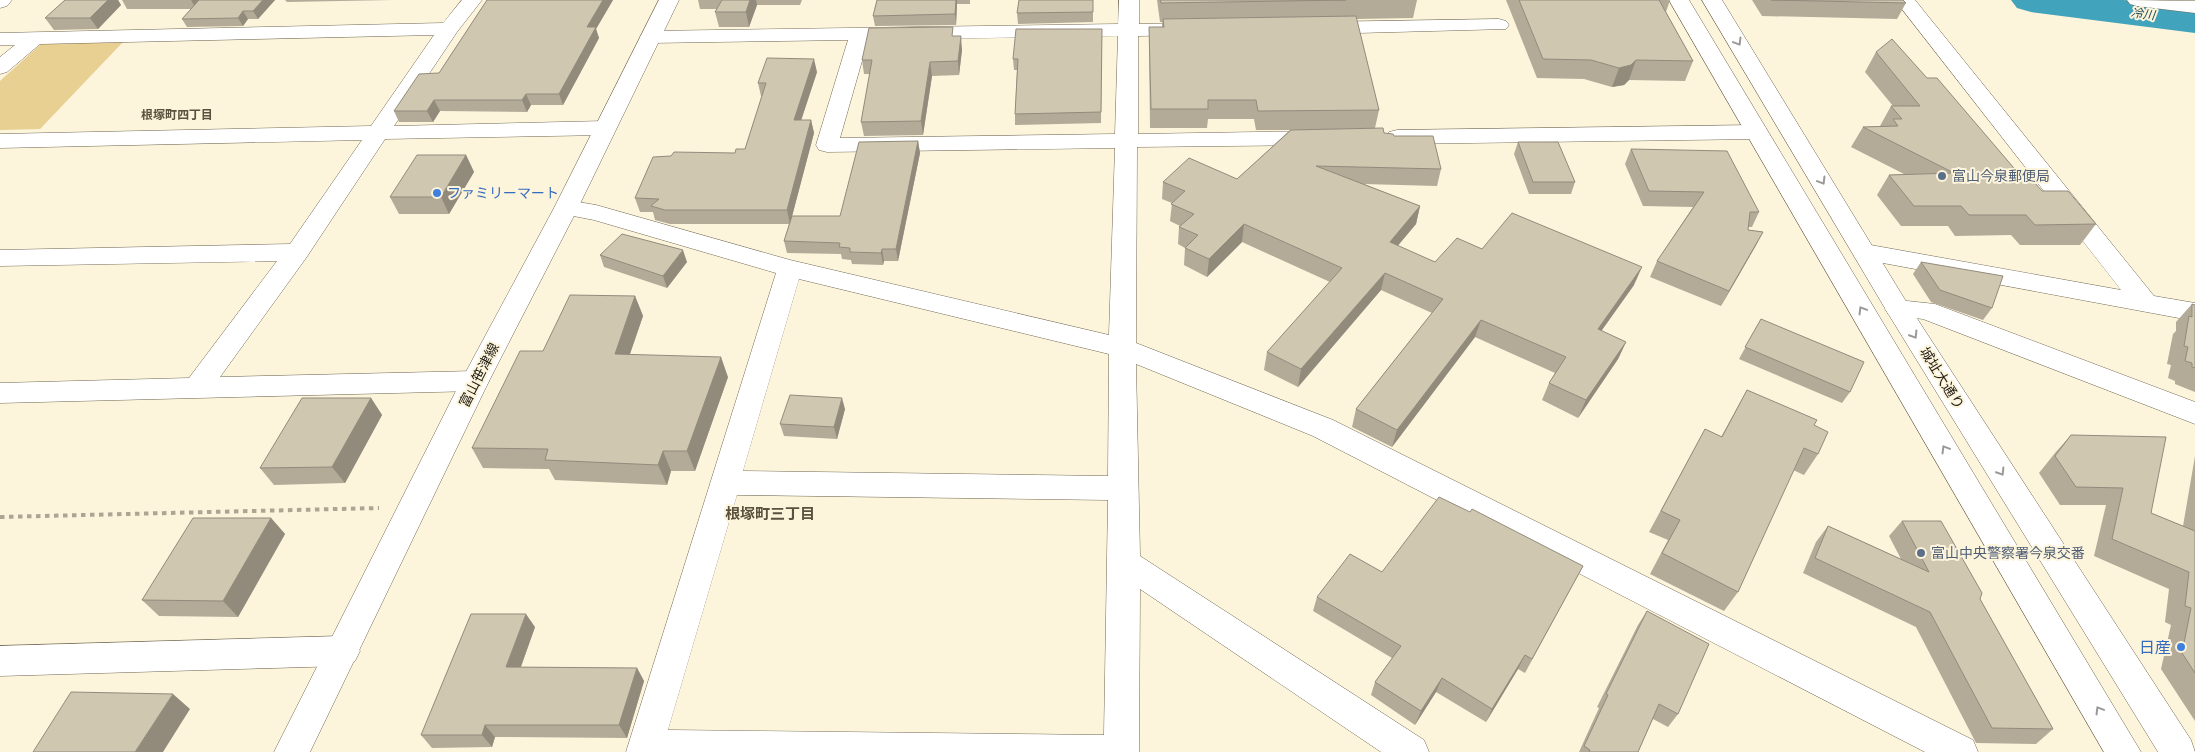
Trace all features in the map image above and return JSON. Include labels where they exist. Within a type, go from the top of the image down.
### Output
[{"type":"main road","points":[[197,388],[297,252],[449,29],[472,0]]},
{"type":"main road","name":"富山笹津線","points":[[292,752],[475,381],[566,208],[669,0]]},
{"type":"main road","points":[[790,268],[727,483],[645,749],[1121,752],[1124,562],[1122,348],[1129,0]]},
{"type":"main road","points":[[1679,0],[2123,752]]},
{"type":"main road","name":"城址大通り","points":[[1712,0],[1898,309],[2178,752]]},
{"type":"main road","points":[[1905,0],[2146,303]]},
{"type":"main road","points":[[2138,0],[2195,7]]},
{"type":"main road","points":[[1303,28],[1499,25]]},
{"type":"main road","points":[[0,39],[449,29]]},
{"type":"main road","points":[[650,37],[1206,29]]},
{"type":"main road","points":[[860,33],[827,145],[1344,138]]},
{"type":"main road","points":[[0,68],[35,38]]},
{"type":"main road","points":[[0,141],[605,128]]},
{"type":"main road","points":[[1374,137],[1757,132]]},
{"type":"main road","points":[[566,208],[596,213],[790,268],[1122,348],[1323,428],[1960,752]]},
{"type":"main road","points":[[0,258],[297,252]]},
{"type":"main road","points":[[1865,252],[2195,312]]},
{"type":"main road","points":[[1898,309],[1926,310],[2195,413]]},
{"type":"main road","points":[[0,393],[475,381]]},
{"type":"main road","points":[[727,483],[1124,488]]},
{"type":"main road","points":[[1124,562],[1411,752]]},
{"type":"main road","points":[[0,661],[343,651]]},
{"type":"path","points":[[0,517],[381,508]]},
{"type":"shaded area","points":[[123,42],[40,129],[0,130],[0,81],[41,44]]},
{"type":"building","points":[[65,0],[108,0],[90,18],[45,18]]},
{"type":"building","points":[[199,0],[263,0],[253,11],[243,11],[238,18],[182,19]]},
{"type":"building","points":[[487,0],[603,0],[587,27],[596,27],[559,94],[526,94],[522,100],[434,100],[427,111],[394,111],[419,74],[439,73]]},
{"type":"building","points":[[722,0],[750,0],[746,12],[715,12]]},
{"type":"building","points":[[877,0],[956,0],[955,14],[873,16]]},
{"type":"building","points":[[1019,0],[1093,0],[1093,12],[1017,13]]},
{"type":"building","points":[[1160,0],[1346,0],[1161,3]]},
{"type":"building","points":[[1519,0],[1659,0],[1693,61],[1636,60],[1631,65],[1619,68],[1591,60],[1543,59]]},
{"type":"building","points":[[1771,0],[1903,0],[1906,3]]},
{"type":"building","points":[[1356,16],[1379,110],[1258,111],[1256,100],[1208,100],[1208,109],[1151,109],[1149,27],[1164,27],[1163,19]]},
{"type":"building","points":[[953,27],[952,36],[961,36],[958,61],[930,62],[921,121],[861,122],[872,60],[862,60],[869,28]]},
{"type":"building","points":[[1016,29],[1102,29],[1101,112],[1015,114],[1018,59],[1013,59]]},
{"type":"building","points":[[1892,39],[1927,78],[1937,78],[2019,174],[2027,174],[2042,191],[2068,191],[2096,224],[2035,225],[2026,215],[1969,215],[1961,206],[1914,206],[1889,175],[1954,173],[1863,127],[1898,126],[1893,119],[1902,119],[1891,106],[1920,106],[1876,52]]},
{"type":"building","points":[[767,58],[814,59],[794,120],[811,120],[787,210],[665,210],[651,206],[659,199],[635,198],[653,157],[671,156],[674,152],[735,153],[736,149],[745,149],[766,83],[758,83]]},
{"type":"building","points":[[1383,128],[1384,133],[1393,134],[1394,136],[1433,136],[1441,169],[1316,166],[1420,206],[1390,242],[1435,262],[1457,238],[1482,249],[1512,213],[1642,267],[1598,329],[1626,342],[1586,400],[1549,383],[1566,357],[1481,320],[1397,430],[1356,409],[1443,299],[1385,273],[1301,369],[1267,352],[1342,268],[1244,224],[1209,259],[1185,248],[1198,235],[1179,227],[1194,214],[1171,204],[1185,191],[1163,182],[1189,158],[1237,179],[1291,130]]},
{"type":"building","points":[[918,141],[896,249],[882,249],[881,253],[850,252],[850,248],[839,247],[840,243],[784,241],[792,216],[840,216],[859,142]]},
{"type":"building","points":[[1518,142],[1558,142],[1575,182],[1533,182]]},
{"type":"building","points":[[1631,149],[1727,151],[1759,212],[1750,212],[1748,230],[1763,232],[1729,291],[1657,261],[1704,192],[1649,191]]},
{"type":"building","points":[[417,155],[466,155],[441,197],[390,197]]},
{"type":"building","points":[[622,234],[683,250],[663,276],[600,255]]},
{"type":"building","points":[[1921,262],[2003,276],[1992,308],[1940,290]]},
{"type":"building","points":[[570,295],[635,296],[615,354],[721,357],[687,451],[663,451],[658,465],[545,460],[548,449],[472,448],[520,351],[543,351]]},
{"type":"building","points":[[2192,304],[2195,305],[2195,368],[2192,367],[2192,363],[2185,361],[2188,347],[2184,346],[2189,316],[2192,317]]},
{"type":"building","points":[[1761,319],[1864,362],[1850,392],[1745,347]]},
{"type":"building","points":[[1747,390],[1817,420],[1814,425],[1828,432],[1818,454],[1804,448],[1738,592],[1662,553],[1680,520],[1661,511],[1705,429],[1722,437]]},
{"type":"building","points":[[790,395],[842,398],[834,427],[780,424]]},
{"type":"building","points":[[302,398],[371,398],[332,467],[260,468]]},
{"type":"building","points":[[2071,435],[2166,437],[2151,513],[2195,531],[2195,673],[2182,653],[2191,608],[2185,606],[2189,572],[2112,539],[2123,488],[2076,487],[2055,456]]},
{"type":"building","points":[[1439,497],[1470,512],[1472,509],[1583,566],[1532,659],[1525,655],[1492,709],[1442,678],[1421,711],[1375,682],[1401,646],[1317,597],[1350,554],[1382,572]]},
{"type":"building","points":[[193,518],[271,518],[223,601],[142,600]]},
{"type":"building","points":[[1902,521],[1941,521],[1982,593],[1980,599],[2053,729],[1992,728],[1930,612],[1815,558],[1828,526],[1929,572]]},
{"type":"building","points":[[1647,611],[1709,644],[1678,714],[1659,704],[1638,752],[1589,752],[1590,750],[1584,746],[1608,695],[1606,694]]},
{"type":"building","points":[[471,614],[526,614],[506,667],[637,668],[619,725],[485,725],[482,735],[421,735]]},
{"type":"building","points":[[71,692],[173,694],[135,752],[33,752]]},
{"type":"waterway","name":"冷川","points":[[2031,0],[2195,21]]},
{"type":"place","name":"富山今泉郵便局","points":[[1942,176]]},
{"type":"place","name":"ファミリーマート","points":[[437,193]]},
{"type":"place","name":"富山中央警察署今泉交番","points":[[1921,553]]},
{"type":"place","name":"日産","points":[[2181,647]]},
{"type":"district","name":"根塚町四丁目","points":[[177,115]]},
{"type":"district","name":"根塚町三丁目","points":[[770,514]]}]
